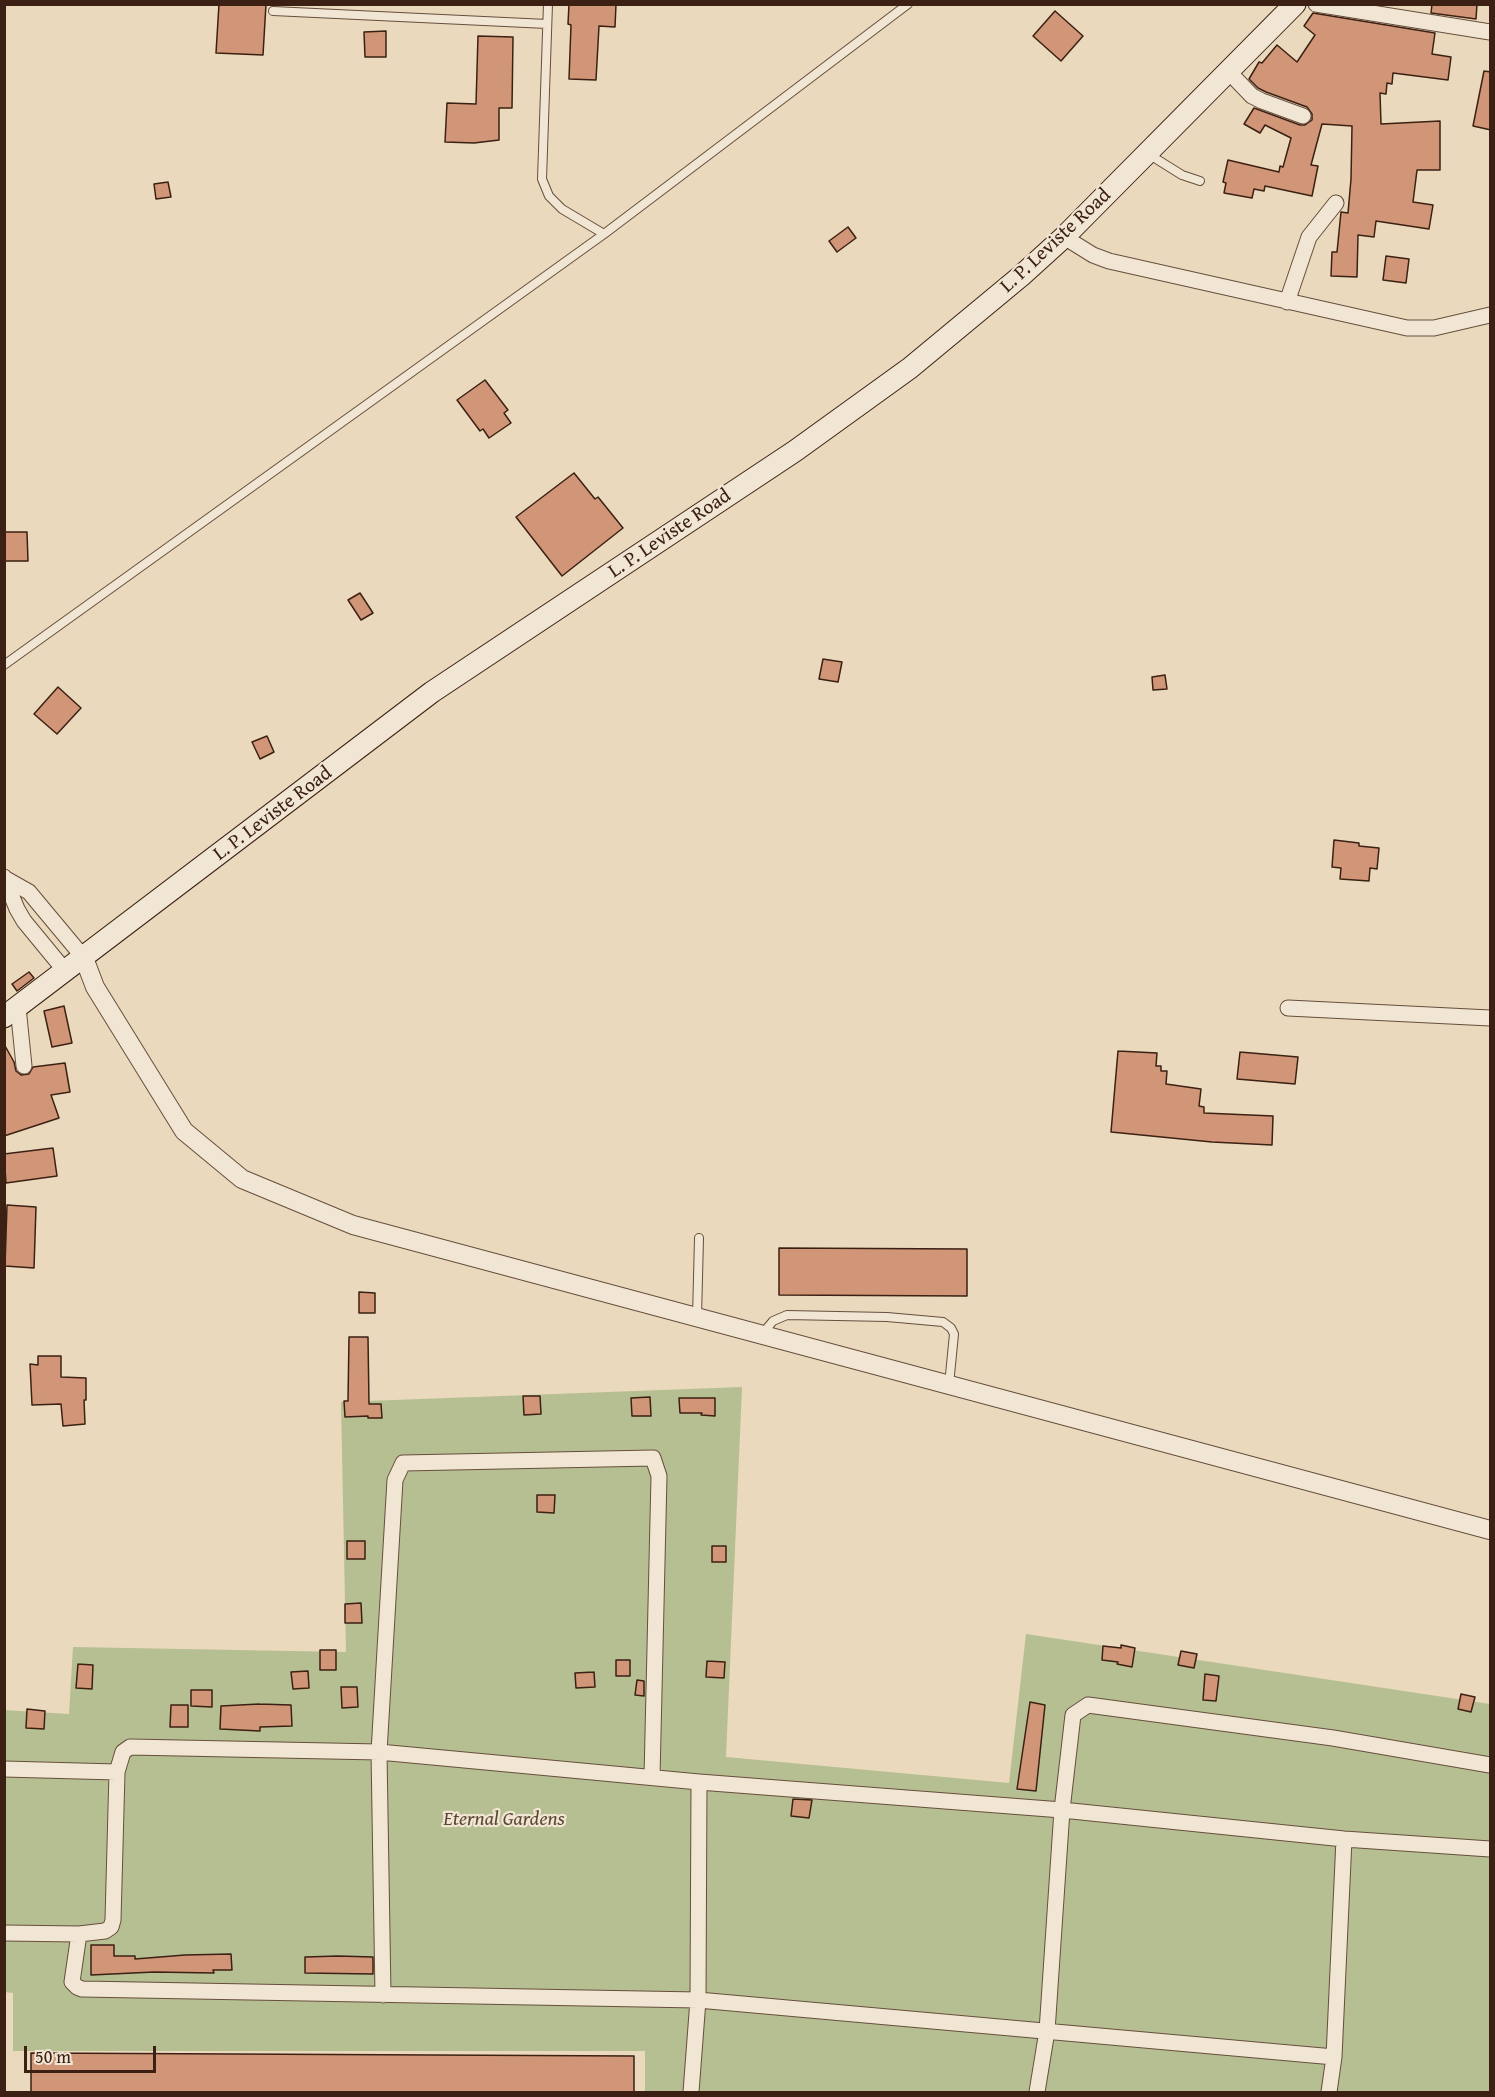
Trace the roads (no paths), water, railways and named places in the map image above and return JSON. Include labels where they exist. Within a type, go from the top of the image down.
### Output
[{"type":"main road","name":"L. P. Leviste Road","points":[[11,1012],[432,692],[795,451],[910,368],[1021,276],[1064,237],[1295,4]]},
{"type":"street","points":[[1316,4],[1491,32]]},
{"type":"street","points":[[1229,72],[1252,96],[1303,116]]},
{"type":"street","points":[[1287,302],[1309,237],[1336,203]]},
{"type":"street","points":[[1064,237],[1092,255],[1110,261],[1407,328],[1434,328],[1491,315]]},
{"type":"street","points":[[5,878],[29,892],[84,958],[95,987],[184,1131],[242,1179],[353,1225],[1491,1530]]},
{"type":"street","points":[[5,878],[16,909],[66,972],[95,987]]},
{"type":"street","points":[[1288,1008],[1491,1018]]},
{"type":"street","points":[[11,1012],[24,1066]]},
{"type":"street","points":[[383,1995],[379,1752],[395,1480],[403,1464],[652,1458],[659,1476],[652,1777]]},
{"type":"street","points":[[1037,2092],[1047,2031],[1062,1810],[1073,1715],[1088,1705],[1333,1737],[1491,1765]]},
{"type":"street","points":[[4,1933],[79,1934],[105,1931],[111,1927],[117,1772],[123,1752],[129,1747],[379,1752],[699,1782],[1062,1810],[1344,1839],[1491,1849]]},
{"type":"street","points":[[4,1769],[117,1772]]},
{"type":"street","points":[[691,2092],[698,2000],[699,1782]]},
{"type":"street","points":[[1329,2092],[1335,2057],[1344,1839]]},
{"type":"street","points":[[79,1934],[72,1982],[82,1989],[698,2000],[1335,2057]]},
{"type":"lane","points":[[548,4],[542,179],[549,196],[562,209],[604,234]]},
{"type":"lane","points":[[4,665],[604,234],[908,4]]},
{"type":"lane","points":[[273,11],[547,24]]},
{"type":"lane","points":[[1148,154],[1177,172],[1200,181]]},
{"type":"lane","points":[[697,1318],[699,1238]]},
{"type":"lane","points":[[762,1336],[773,1322],[787,1315],[887,1317],[943,1322],[951,1328],[954,1334],[949,1386]]},
{"type":"park label","name":"Eternal Gardens","points":[[504,1820]]}]
